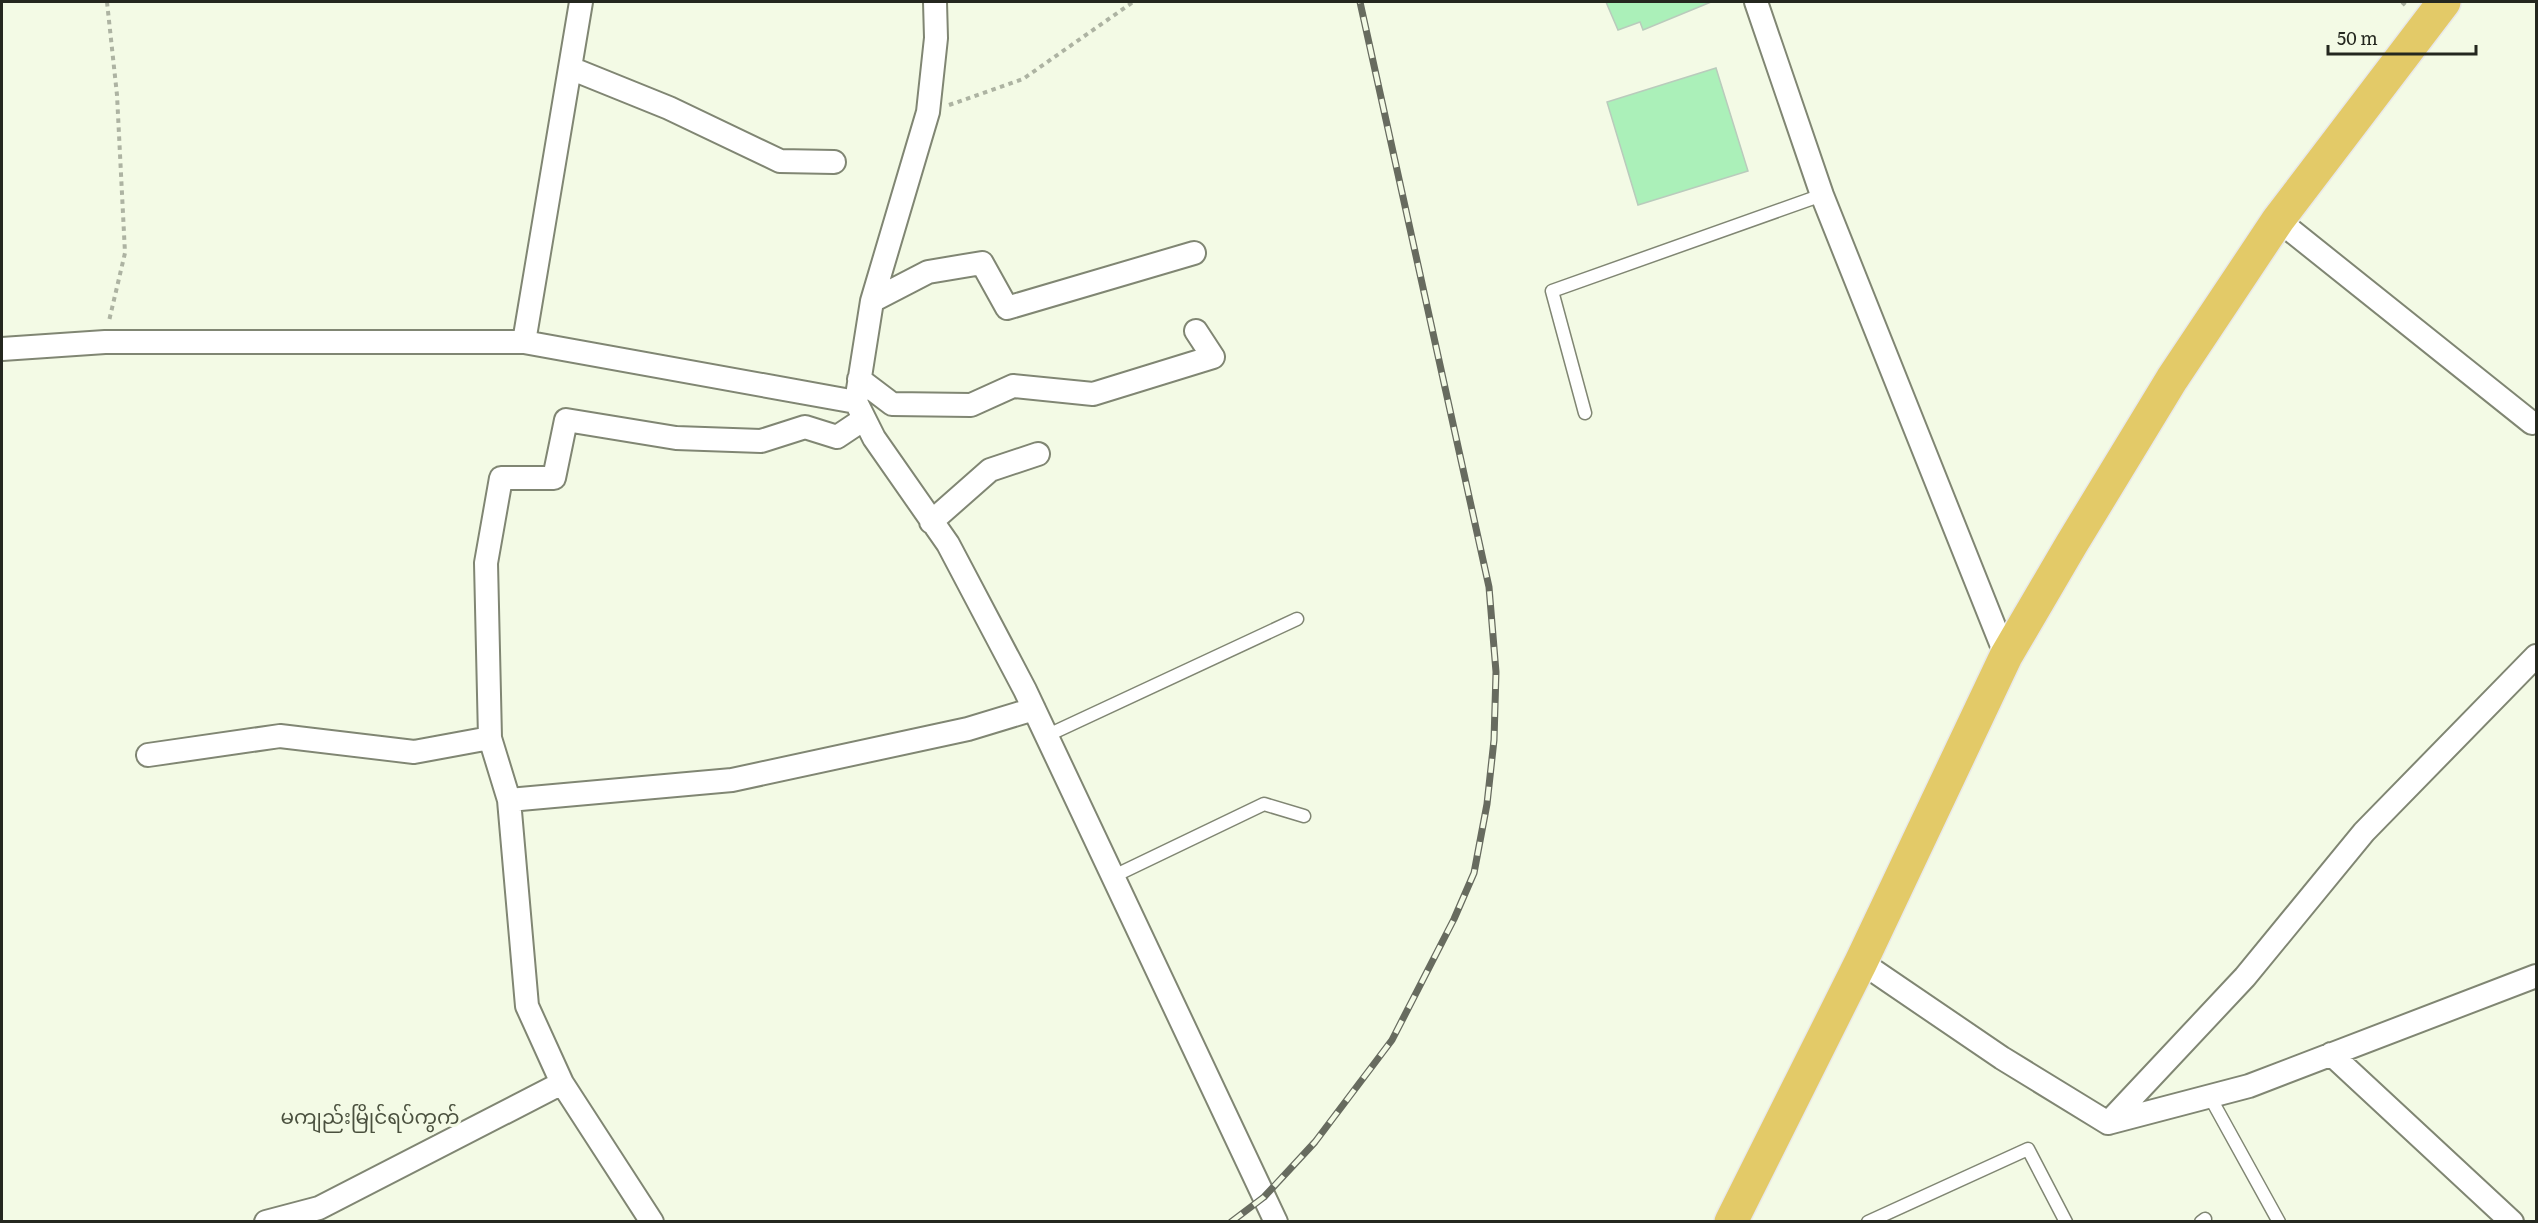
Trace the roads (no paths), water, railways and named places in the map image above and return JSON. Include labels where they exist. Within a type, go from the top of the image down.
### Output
[{"type":"highway","points":[[1731,1221],[1862,962],[2007,657],[2172,379],[2278,220],[2445,2]]},
{"type":"street","points":[[524,342],[581,2]]},
{"type":"street","points":[[935,2],[936,38],[928,112],[872,301],[859,379],[860,411],[873,438],[948,544],[1034,709],[1276,1221]]},
{"type":"street","points":[[1756,2],[1822,195],[2007,657]]},
{"type":"street","points":[[570,68],[669,108],[780,161],[834,162]]},
{"type":"street","points":[[2278,220],[2532,423]]},
{"type":"street","points":[[872,301],[928,272],[982,263],[1007,308],[1194,253]]},
{"type":"street","points":[[859,379],[892,404],[971,405],[1013,386],[1093,394],[1213,357],[1196,331]]},
{"type":"street","points":[[2,349],[105,342],[524,342],[860,411]]},
{"type":"street","points":[[652,1221],[561,1083],[528,1006],[508,800],[490,738],[486,563],[501,478],[554,477],[566,420],[676,438],[761,441],[805,427],[837,437],[860,411]]},
{"type":"street","points":[[931,522],[990,470],[1038,454]]},
{"type":"street","points":[[2108,1123],[2245,977],[2364,832],[2536,656]]},
{"type":"street","points":[[508,800],[732,780],[968,729],[1034,709]]},
{"type":"street","points":[[148,755],[280,736],[414,752],[490,738]]},
{"type":"street","points":[[1862,962],[2002,1058],[2108,1123],[2249,1086],[2536,976]]},
{"type":"street","points":[[2331,1054],[2512,1221]]},
{"type":"street","points":[[266,1221],[319,1208],[561,1083]]},
{"type":"lane","points":[[1585,413],[1552,291],[1822,195]]},
{"type":"lane","points":[[1046,736],[1297,619]]},
{"type":"lane","points":[[1112,877],[1264,804],[1304,816]]},
{"type":"lane","points":[[2210,1097],[2279,1221]]},
{"type":"lane","points":[[1868,1221],[2028,1149],[2066,1221]]},
{"type":"railway","points":[[1231,1222],[1264,1197],[1315,1142],[1392,1040],[1454,919],[1474,873],[1487,804],[1494,740],[1496,672],[1489,587],[1360,2]]},
{"type":"district","name":"မကျည်းမြိုင်ရပ်ကွက်","points":[[370,1117]]}]
